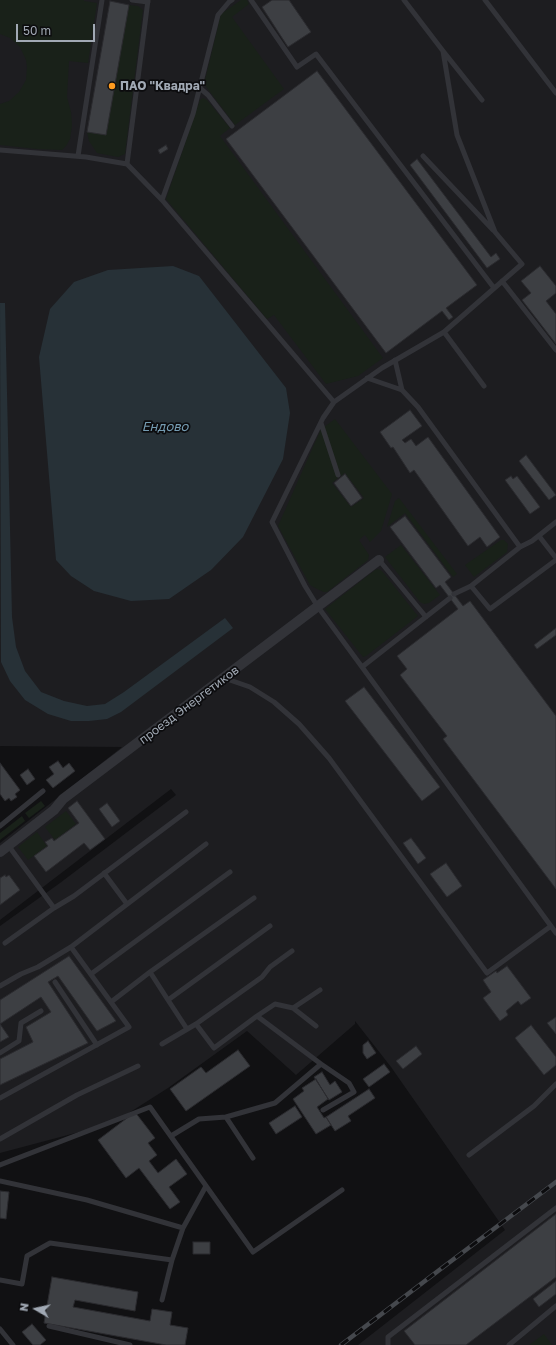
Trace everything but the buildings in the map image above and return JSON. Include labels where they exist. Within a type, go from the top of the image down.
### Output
[{"type":"street","name":"проезд Энергетиков","points":[[0,852],[54,810],[63,800],[379,560]]},
{"type":"lane","points":[[78,156],[102,0]]},
{"type":"lane","points":[[127,164],[148,1],[132,0]]},
{"type":"lane","points":[[162,200],[177,163],[201,89],[218,15],[228,2],[232,0]]},
{"type":"lane","points":[[251,0],[297,67],[316,54],[494,288]]},
{"type":"lane","points":[[404,0],[442,51],[482,100]]},
{"type":"lane","points":[[485,0],[556,93]]},
{"type":"lane","points":[[442,51],[457,135],[495,232]]},
{"type":"lane","points":[[201,89],[208,95],[232,126]]},
{"type":"lane","points":[[0,150],[78,156],[127,164],[162,200],[334,402]]},
{"type":"lane","points":[[423,156],[495,232],[522,264],[444,332],[395,360],[334,402],[321,423],[272,522],[305,586],[318,607],[556,933]]},
{"type":"lane","points":[[502,281],[556,350]]},
{"type":"lane","points":[[444,332],[484,386]]},
{"type":"lane","points":[[395,360],[402,390]]},
{"type":"lane","points":[[367,378],[402,390],[418,407],[520,547]]},
{"type":"lane","points":[[321,423],[338,475]]},
{"type":"lane","points":[[362,667],[452,596],[471,586],[520,547],[532,541],[556,522]]},
{"type":"lane","points":[[471,586],[490,610],[556,559],[539,536]]},
{"type":"lane","points":[[379,560],[426,617]]},
{"type":"lane","points":[[224,678],[250,687],[274,702],[299,724],[330,758],[487,973],[551,926]]},
{"type":"lane","points":[[0,826],[44,791]]},
{"type":"lane","points":[[5,943],[54,908],[74,896],[186,812]]},
{"type":"lane","points":[[0,986],[21,974],[38,967],[71,947],[206,844]]},
{"type":"lane","points":[[8,845],[54,908]]},
{"type":"lane","points":[[91,974],[230,872]]},
{"type":"lane","points":[[104,873],[127,904]]},
{"type":"lane","points":[[111,1002],[150,972],[254,898]]},
{"type":"lane","points":[[168,1000],[270,926]]},
{"type":"lane","points":[[0,1098],[129,1027],[71,947]]},
{"type":"lane","points":[[162,1044],[196,1024],[262,977],[270,967],[292,951]]},
{"type":"lane","points":[[150,972],[188,1029]]},
{"type":"lane","points":[[55,982],[97,1045]]},
{"type":"lane","points":[[293,1008],[320,990]]},
{"type":"lane","points":[[196,1024],[214,1048],[275,1004],[293,1008],[316,1026]]},
{"type":"lane","points":[[0,1053],[19,1041],[21,1023],[41,1011]]},
{"type":"lane","points":[[257,1016],[349,1083],[354,1092],[323,1110]]},
{"type":"lane","points":[[171,1136],[199,1119],[226,1118],[275,1103],[321,1064]]},
{"type":"lane","points":[[0,1140],[77,1095],[138,1066]]},
{"type":"lane","points":[[469,1155],[534,1106],[556,1084]]},
{"type":"lane","points":[[0,1165],[150,1107],[253,1252],[342,1190]]},
{"type":"lane","points":[[226,1118],[253,1158]]},
{"type":"lane","points":[[0,1181],[87,1200],[183,1228]]},
{"type":"lane","points":[[162,1300],[172,1260],[183,1228],[206,1186]]},
{"type":"lane","points":[[388,1345],[388,1337],[556,1208]]},
{"type":"lane","points":[[0,1280],[22,1284],[27,1256],[50,1244],[172,1260]]},
{"type":"lane","points":[[508,1345],[556,1306]]},
{"type":"lane","points":[[49,1326],[130,1345]]},
{"type":"lane","points":[[0,1329],[13,1345]]},
{"type":"shaded area","points":[[0,0],[556,0],[556,1345],[358,1345],[505,1230],[391,1067],[355,1021],[355,1024],[296,1075],[247,1031],[168,1088],[113,1123],[0,1153],[0,926],[60,883],[176,795],[171,789],[0,920],[0,843],[122,747],[0,746]]},
{"type":"shaded area","points":[[0,0],[84,0],[97,3],[88,63],[69,61],[67,97],[71,112],[72,125],[70,139],[62,150],[0,145],[0,104],[9,101],[19,92],[26,80],[27,67],[26,60],[20,47],[10,38],[0,34]]},
{"type":"shaded area","points":[[241,0],[247,0],[249,4],[232,17],[284,89],[235,125],[204,84],[221,14]]},
{"type":"shaded area","points":[[129,5],[138,6],[143,10],[125,154],[118,157],[97,153],[89,141],[87,132],[106,135]]},
{"type":"shaded area","points":[[203,98],[207,100],[230,128],[220,136],[383,358],[358,376],[326,384],[274,315],[267,319],[166,199],[200,100]]},
{"type":"shaded area","points":[[335,419],[392,494],[381,531],[370,542],[365,535],[359,540],[369,555],[368,560],[327,592],[324,592],[310,585],[278,526],[321,429],[338,478],[332,483],[351,507],[364,498],[345,473],[341,476],[324,427]]},
{"type":"shaded area","points":[[399,498],[457,574],[453,577],[405,513],[387,527],[395,501]]},
{"type":"shaded area","points":[[501,540],[504,540],[508,544],[507,552],[474,577],[465,565]]},
{"type":"shaded area","points":[[401,545],[440,595],[429,603],[424,604],[420,602],[385,557]]},
{"type":"shaded area","points":[[378,569],[382,571],[418,616],[363,657],[325,609]]},
{"type":"shaded area","points":[[41,801],[45,806],[29,818],[25,813]]},
{"type":"shaded area","points":[[66,811],[76,824],[55,840],[45,827]]},
{"type":"shaded area","points":[[22,816],[25,821],[0,840],[0,833]]},
{"type":"shaded area","points":[[37,832],[47,846],[28,860],[18,847]]},
{"type":"shaded area","points":[[544,1334],[552,1345],[529,1345]]},
{"type":"water","name":"Ендово","points":[[173,266],[199,276],[286,388],[290,413],[283,459],[243,537],[211,570],[169,599],[131,601],[94,591],[71,576],[56,560],[39,357],[50,309],[74,282],[108,270]]},
{"type":"water","points":[[0,303],[5,303],[12,617],[16,647],[25,671],[41,692],[64,701],[87,706],[105,704],[124,692],[225,618],[233,628],[121,712],[107,719],[71,721],[48,714],[25,700],[10,681],[1,662]]},
{"type":"railway","points":[[341,1345],[556,1182]]},
{"type":"place","name":"ПАО \"Квадра\"","points":[[112,86]]}]
